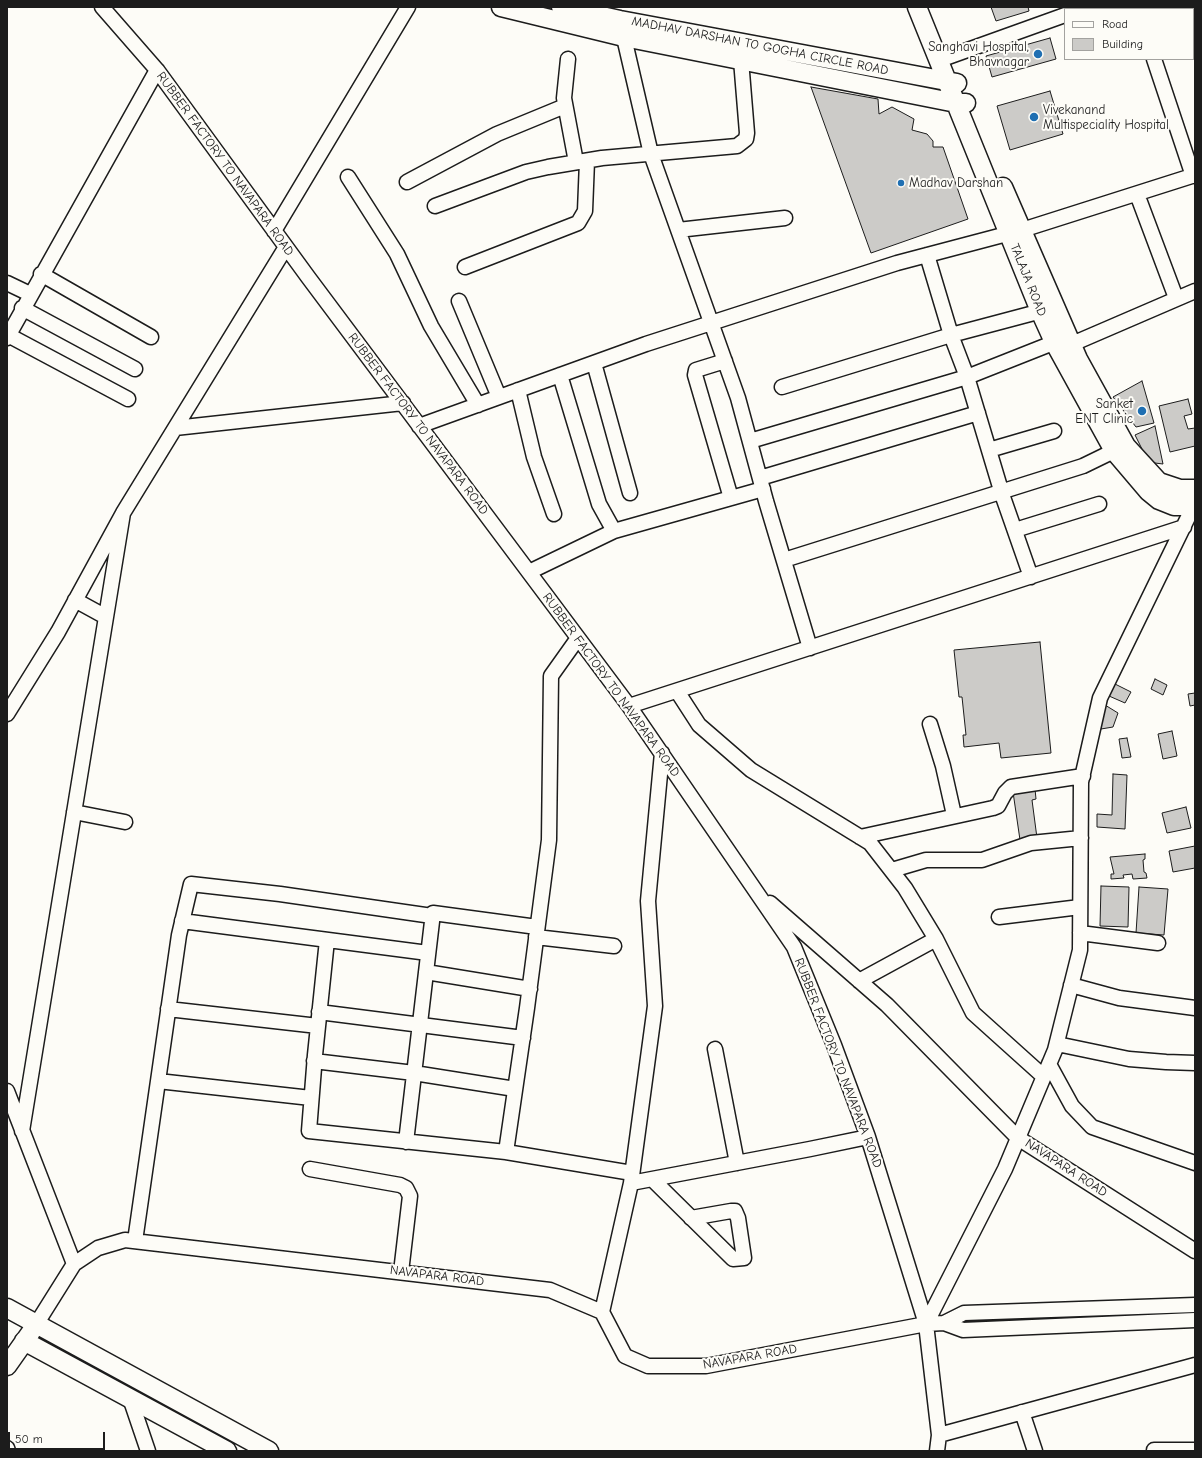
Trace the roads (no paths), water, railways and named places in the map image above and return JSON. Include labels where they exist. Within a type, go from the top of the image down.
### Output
[{"type":"main road","points":[[501,7],[624,37],[962,103]]},
{"type":"main road","name":"MADHAV DARSHAN TO GOGHA CIRCLE ROAD","points":[[561,7],[620,20],[953,82]]},
{"type":"main road","name":"TALAJA ROAD","points":[[917,7],[953,82],[1048,309],[1120,448],[1148,491],[1162,492],[1174,506],[1195,501]]},
{"type":"main road","name":"TALAJA ROAD","points":[[929,7],[948,57],[953,82]]},
{"type":"main road","points":[[7,1308],[37,1323],[269,1451]]},
{"type":"main road","points":[[7,1366],[37,1323]]},
{"type":"main road","points":[[24,1341],[227,1451]]},
{"type":"street","name":"RUBBER FACTORY TO NAVAPARA ROAD","points":[[102,7],[157,70],[274,231],[629,706],[794,947],[834,1045],[868,1137],[926,1324],[938,1435],[937,1451]]},
{"type":"street","points":[[274,231],[408,7]]},
{"type":"street","points":[[948,57],[1064,15]]},
{"type":"street","points":[[620,20],[651,154],[738,398],[761,483],[810,648]]},
{"type":"street","points":[[465,267],[578,223],[585,211],[582,162],[565,106],[564,98],[568,59]]},
{"type":"street","points":[[435,206],[526,172],[582,162],[737,146],[742,142],[747,133],[741,60]]},
{"type":"street","points":[[419,426],[594,363],[897,263],[1016,232],[1194,176],[1154,60]]},
{"type":"street","points":[[128,399],[8,336],[41,274],[157,70]]},
{"type":"street","points":[[407,182],[497,134],[565,106]]},
{"type":"street","points":[[348,177],[397,254],[434,332],[478,405]]},
{"type":"street","points":[[1137,194],[1176,298]]},
{"type":"street","points":[[678,230],[785,218]]},
{"type":"street","points":[[7,714],[75,600],[123,513],[286,247]]},
{"type":"street","points":[[927,255],[951,335],[967,377],[1001,490],[1031,577]]},
{"type":"street","points":[[41,274],[151,337]]},
{"type":"street","points":[[7,283],[30,294]]},
{"type":"street","points":[[750,441],[967,377],[1195,291]]},
{"type":"street","points":[[459,301],[499,397]]},
{"type":"street","points":[[22,308],[135,368]]},
{"type":"street","points":[[782,387],[951,335],[1048,309]]},
{"type":"street","points":[[725,361],[696,370],[696,375],[731,498]]},
{"type":"street","points":[[594,363],[630,492]]},
{"type":"street","points":[[560,375],[599,504],[614,531]]},
{"type":"street","points":[[518,390],[534,457],[554,514]]},
{"type":"street","points":[[175,428],[403,403]]},
{"type":"street","points":[[529,572],[614,531],[731,498],[761,483],[978,413]]},
{"type":"street","points":[[989,450],[1054,431]]},
{"type":"street","points":[[784,560],[1001,490],[1083,466],[1120,448]]},
{"type":"street","points":[[755,889],[887,1005],[1018,1138],[1057,1044],[1080,950],[1083,776],[1100,698],[1195,501]]},
{"type":"street","points":[[1015,530],[1099,504]]},
{"type":"street","points":[[22,1131],[123,513]]},
{"type":"street","points":[[629,706],[1031,577],[1184,526]]},
{"type":"street","points":[[75,600],[106,617]]},
{"type":"street","points":[[506,1152],[530,989],[548,840],[550,676],[578,638]]},
{"type":"street","points":[[677,691],[699,725],[750,770],[870,843],[905,888],[936,939],[973,1013],[1046,1070],[1072,1106],[1092,1127],[1168,1155],[1195,1163]]},
{"type":"street","points":[[930,724],[943,766],[954,815]]},
{"type":"street","points":[[602,1312],[631,1178],[655,1006],[648,901],[662,754]]},
{"type":"street","points":[[860,837],[998,806],[1004,793],[1011,787],[1083,776]]},
{"type":"street","points":[[74,812],[125,822]]},
{"type":"street","points":[[892,870],[926,860],[982,860],[1031,843],[1081,838]]},
{"type":"street","points":[[135,1241],[168,1009],[182,921],[191,884],[280,894],[432,916],[433,913],[614,946]]},
{"type":"street","points":[[999,917],[1080,907]]},
{"type":"street","points":[[406,1142],[432,916]]},
{"type":"street","points":[[182,921],[428,953]]},
{"type":"street","points":[[1080,933],[1158,943]]},
{"type":"street","points":[[859,981],[936,939]]},
{"type":"street","points":[[327,940],[314,1061],[309,1132],[506,1152],[631,1178],[652,1179],[868,1137]]},
{"type":"street","points":[[426,972],[530,989]]},
{"type":"street","points":[[1071,985],[1119,998],[1195,1008]]},
{"type":"street","points":[[168,1009],[420,1025],[523,1038]]},
{"type":"street","points":[[1057,1044],[1129,1059],[1195,1063]]},
{"type":"street","points":[[715,1049],[737,1163]]},
{"type":"street","points":[[314,1061],[414,1072],[515,1089]]},
{"type":"street","points":[[158,1081],[311,1098]]},
{"type":"street","points":[[7,1091],[74,1264]]},
{"type":"street","name":"NAVAPARA ROAD","points":[[37,1323],[74,1264],[98,1248],[125,1240],[550,1290],[602,1312],[625,1356],[648,1366],[706,1366],[926,1324],[1005,1169],[1018,1138],[1195,1251]]},
{"type":"street","points":[[310,1170],[400,1185],[406,1188],[410,1196],[401,1272]]},
{"type":"street","points":[[652,1179],[691,1218]]},
{"type":"street","points":[[926,1324],[944,1322],[964,1313],[1195,1305]]},
{"type":"street","points":[[944,1322],[963,1330],[1195,1320]]},
{"type":"street","points":[[938,1435],[1195,1365]]},
{"type":"street","points":[[130,1398],[148,1451]]},
{"type":"street","points":[[1022,1412],[1035,1451]]},
{"type":"street","points":[[1154,1450],[1195,1450]]},
{"type":"place","name":"Sanghavi Hospital, Bhavnagar","points":[[1038,54]]},
{"type":"place","name":"Vivekanand Multispeciality Hospital","points":[[1034,117]]},
{"type":"place","name":"Madhav Darshan","points":[[901,183]]},
{"type":"place","name":"Sanket ENT Clinic","points":[[1142,411]]}]
